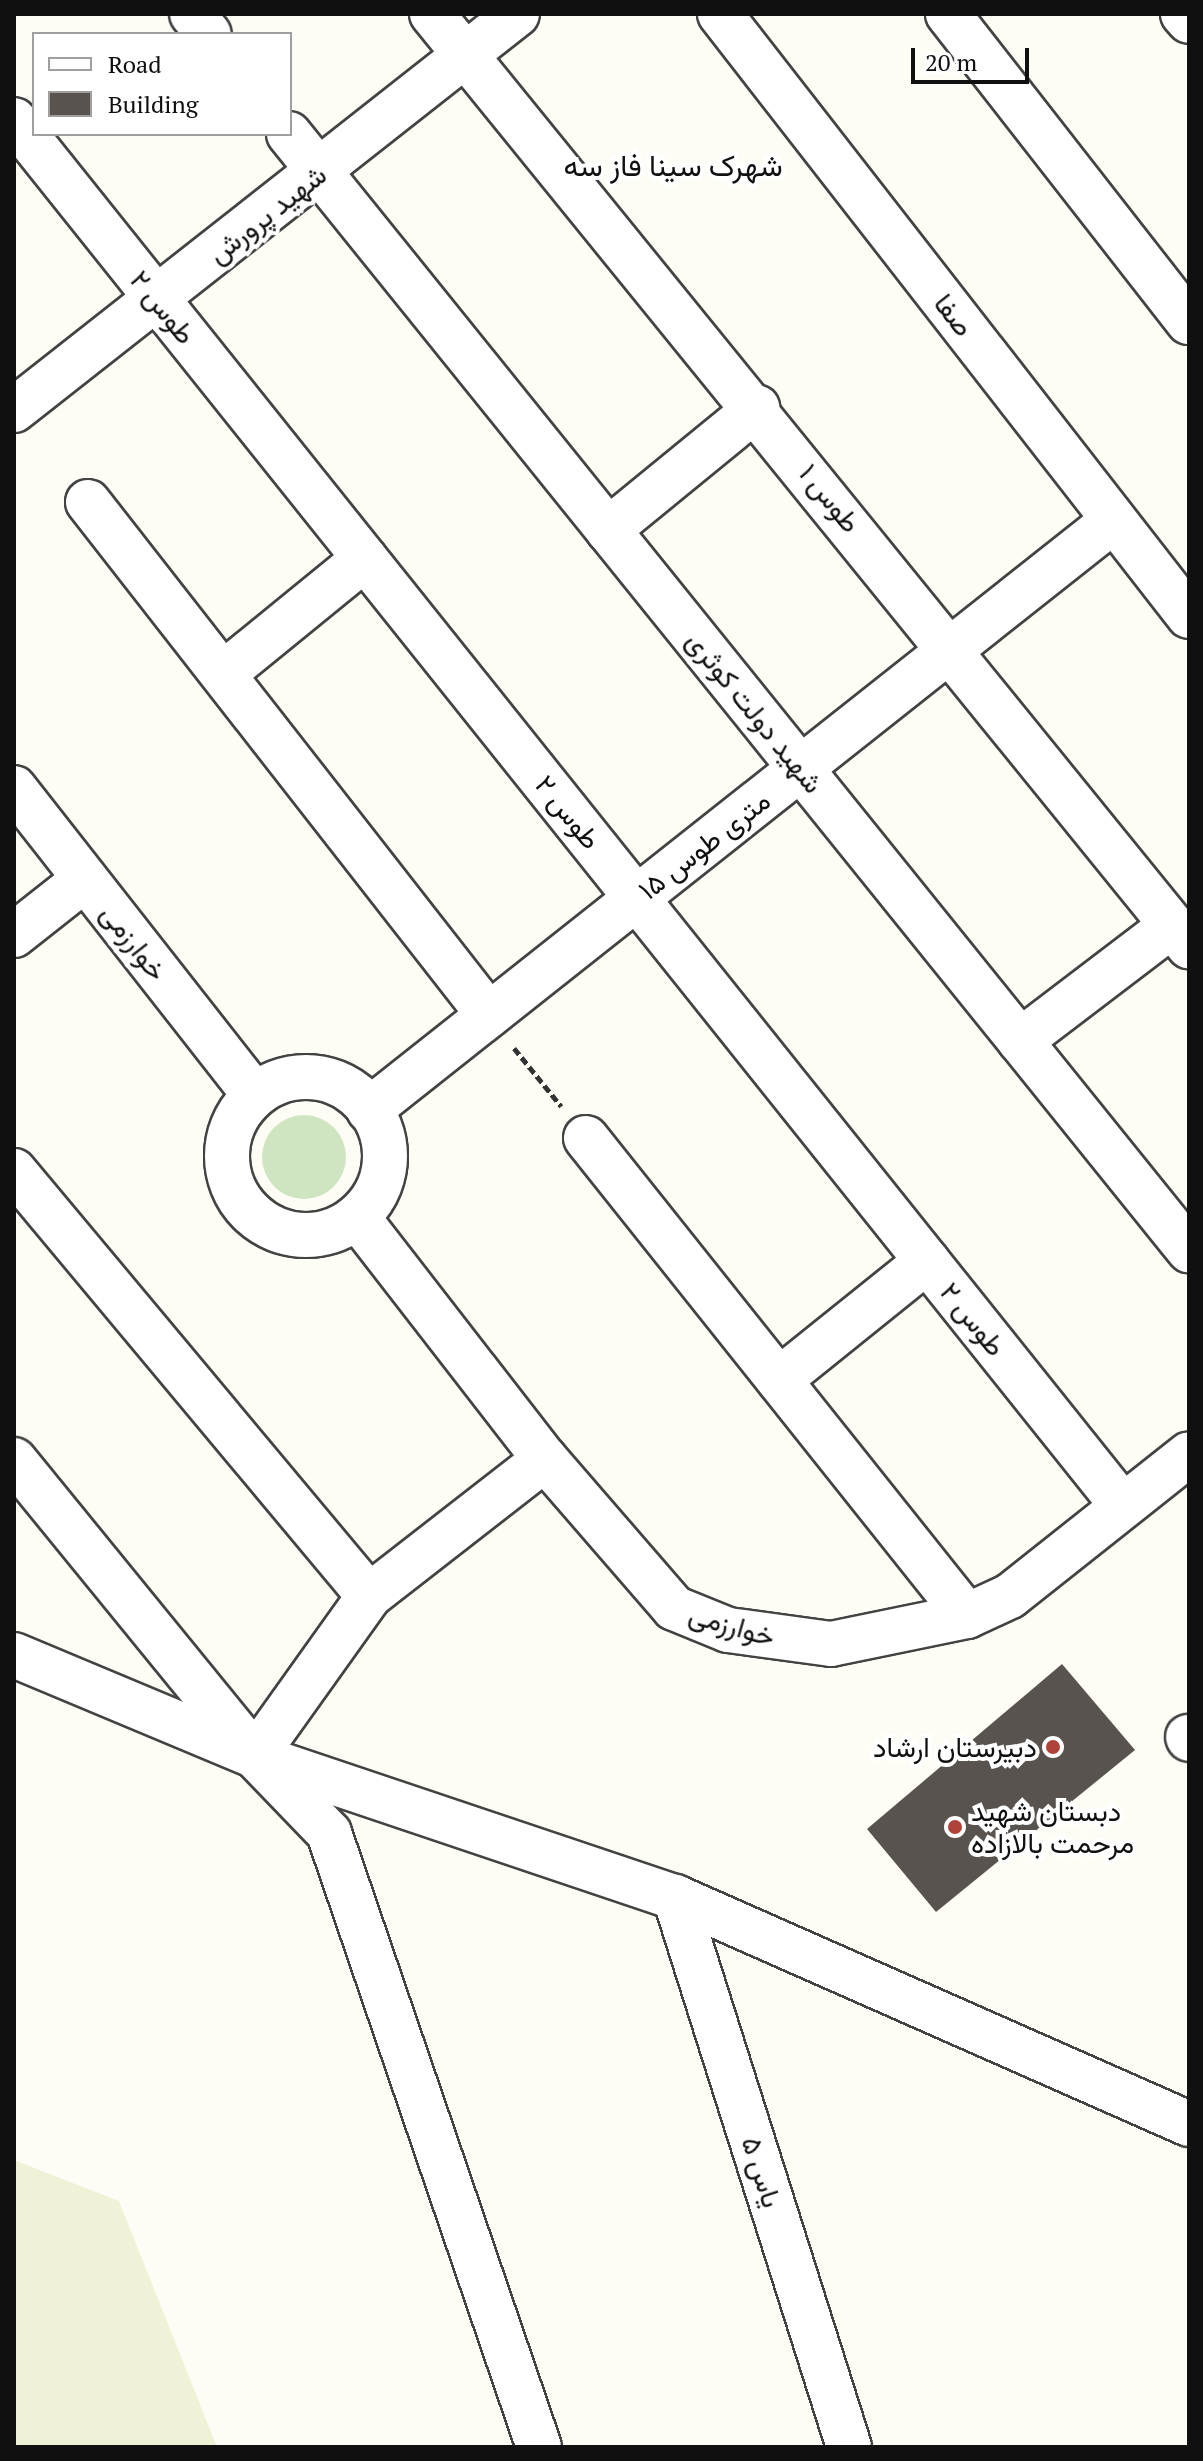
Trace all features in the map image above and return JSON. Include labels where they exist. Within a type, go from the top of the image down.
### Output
[{"type":"street","points":[[192,14],[207,32]]},
{"type":"street","name":"طوس ۱","points":[[432,14],[954,647],[1181,935]]},
{"type":"street","name":"شهید پرورش","points":[[14,410],[517,14]]},
{"type":"street","name":"صفا","points":[[720,14],[1189,616]]},
{"type":"street","points":[[948,14],[1189,322]]},
{"type":"street","points":[[1183,14],[1189,21]]},
{"type":"street","name":"طوس ۲","points":[[14,120],[1122,1505]]},
{"type":"street","name":"شهید دولت کوثری","points":[[291,136],[1189,1250]]},
{"type":"street","points":[[608,530],[757,408]]},
{"type":"street","points":[[88,502],[489,1015]]},
{"type":"street","name":"۱۵ متری طوس","points":[[369,1110],[1114,520]]},
{"type":"street","points":[[223,674],[365,558]]},
{"type":"street","name":"خوارزمی","points":[[14,788],[255,1095]]},
{"type":"street","points":[[14,935],[85,879]]},
{"type":"street","points":[[1020,1041],[1181,935]]},
{"type":"street","points":[[315,1076],[340,1084],[369,1110],[385,1146],[384,1172],[357,1217],[335,1231],[296,1235],[259,1221],[240,1202],[226,1152],[232,1126],[255,1095],[290,1077],[315,1076]]},
{"type":"street","points":[[586,1138],[967,1616]]},
{"type":"street","points":[[14,1171],[369,1596]]},
{"type":"street","name":"خوارزمی","points":[[357,1217],[545,1459],[674,1608],[728,1630],[831,1644],[967,1616],[1010,1596],[1189,1454]]},
{"type":"street","points":[[779,1380],[927,1261]]},
{"type":"street","points":[[255,1756],[369,1596],[545,1459]]},
{"type":"street","points":[[14,1460],[255,1756],[329,1833],[539,2447]]},
{"type":"street","points":[[14,1655],[255,1756],[675,1897],[1189,2124]]},
{"type":"street","name":"یاس ۵","points":[[675,1897],[849,2447]]},
{"type":"path","points":[[489,1015],[586,1138]]},
{"type":"green space","points":[[304,1115],[320,1118],[334,1127],[343,1141],[346,1157],[343,1173],[334,1187],[320,1196],[304,1199],[288,1196],[274,1187],[265,1173],[262,1157],[265,1141],[274,1127],[288,1118]]},
{"type":"green space","points":[[14,2160],[119,2201],[217,2447],[14,2447]]},
{"type":"building","points":[[1062,1664],[1135,1750],[936,1912],[867,1829]]},
{"type":"place","name":"دبیرستان ارشاد","points":[[1053,1747]]},
{"type":"place","name":"دبستان شهید مرحمت بالازاده","points":[[955,1827]]},
{"type":"district","name":"شهرک سینا فاز سه","points":[[673,165]]}]
